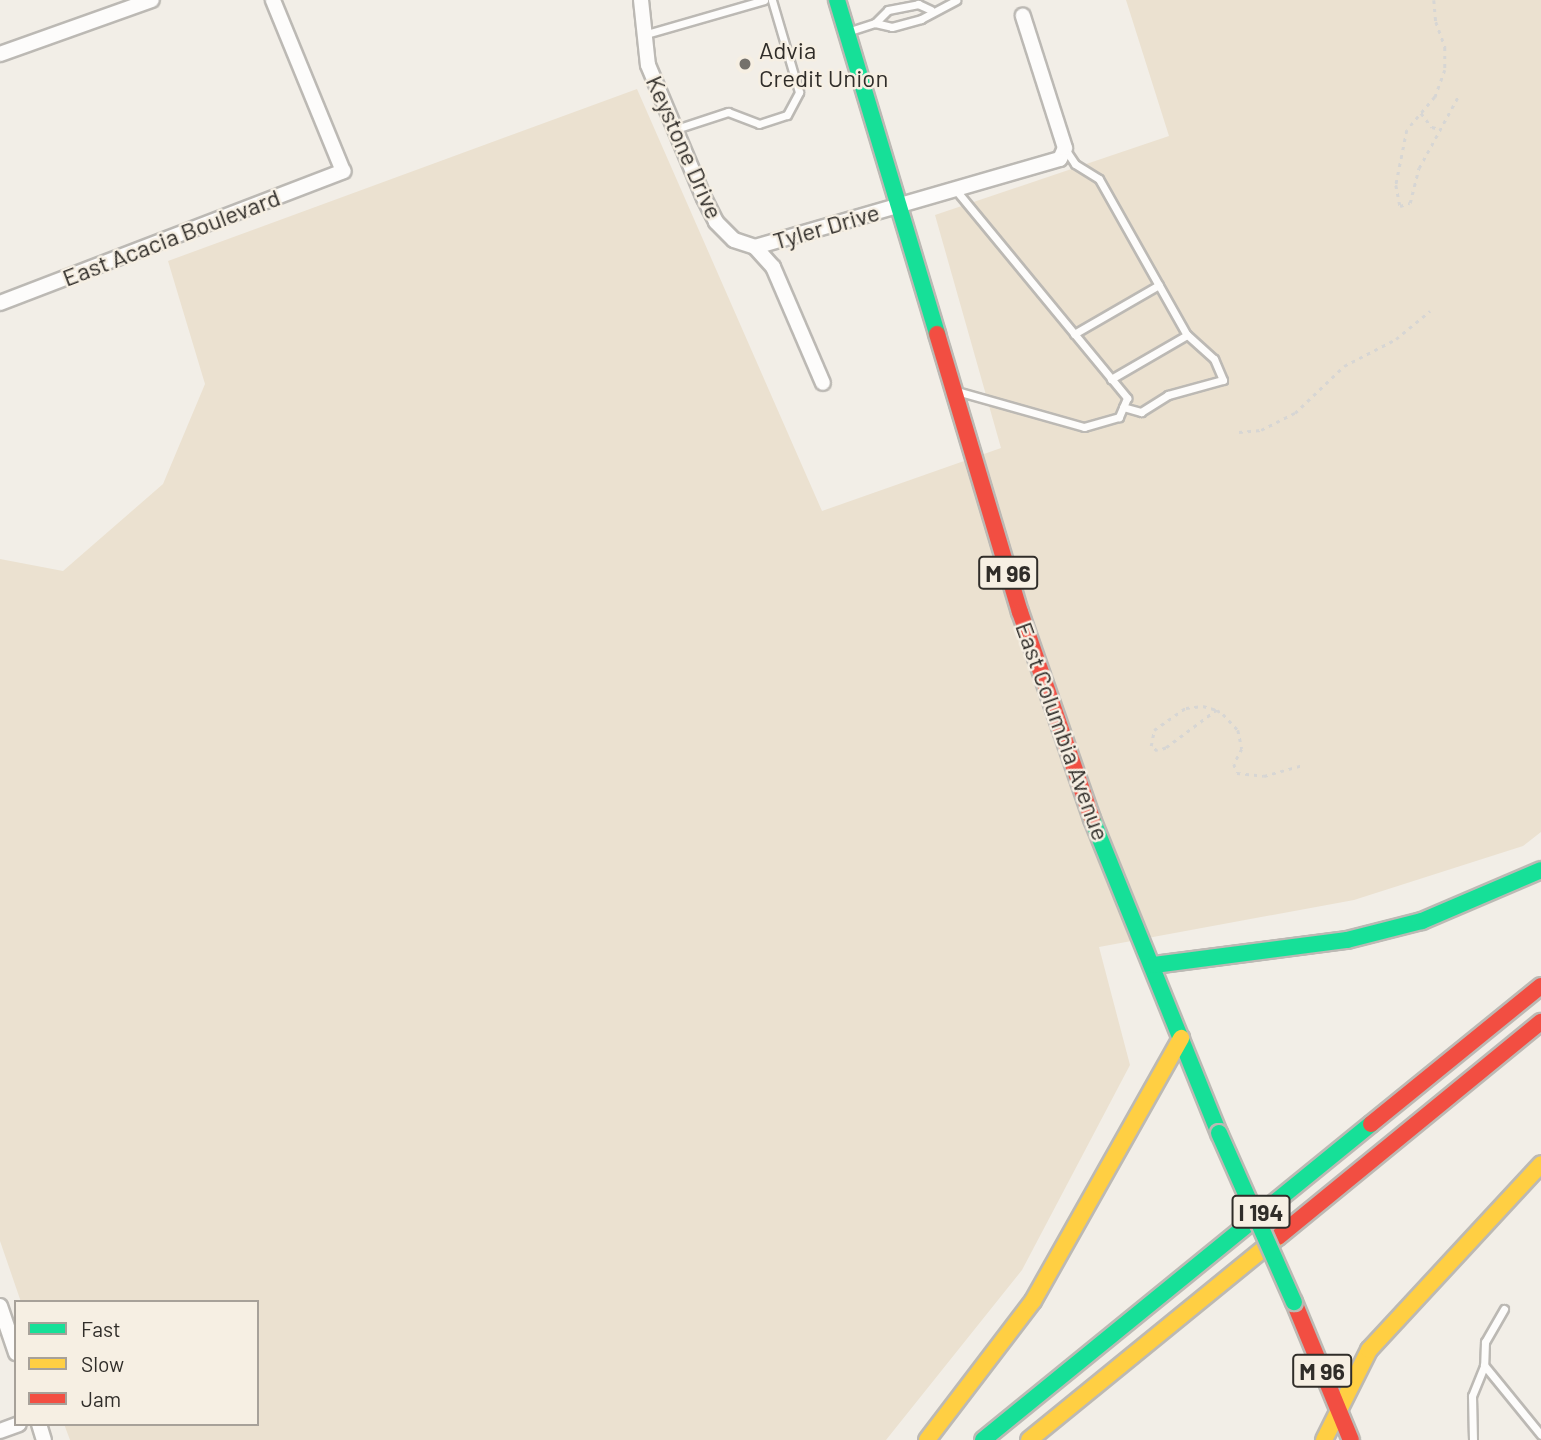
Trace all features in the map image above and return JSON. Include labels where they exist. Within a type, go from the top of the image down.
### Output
[{"type":"main road","name":"East Columbia Avenue","points":[[836,0],[1020,612],[1091,817],[1154,965],[1219,1133],[1351,1440]]},
{"type":"main road","points":[[1154,965],[1347,940],[1422,920],[1541,870]]},
{"type":"main road","name":"I 194","points":[[983,1440],[1541,986]]},
{"type":"main road","name":"I 194","points":[[1029,1440],[1541,1022]]},
{"type":"main road","points":[[927,1440],[1033,1301],[1181,1038]]},
{"type":"main road","points":[[1324,1440],[1340,1413],[1369,1350],[1541,1164]]},
{"type":"street","points":[[0,54],[152,0]]},
{"type":"street","name":"East Acacia Boulevard","points":[[0,303],[343,171],[273,0]]},
{"type":"street","name":"Keystone Drive","points":[[640,0],[642,35],[648,65],[716,222],[734,240],[755,247],[773,267],[823,383]]},
{"type":"street","points":[[1023,16],[1065,148]]},
{"type":"street","name":"Tyler Drive","points":[[755,247],[1060,159],[1065,148]]},
{"type":"street","points":[[0,1306],[14,1347]]},
{"type":"lane","points":[[642,35],[764,0]]},
{"type":"lane","points":[[676,129],[728,112],[759,124],[787,115],[799,92],[772,0]]},
{"type":"lane","points":[[875,23],[892,27],[921,19],[939,3],[956,0]]},
{"type":"lane","points":[[846,33],[875,23],[888,10],[918,4],[931,10]]},
{"type":"lane","points":[[1065,148],[1074,164],[1099,179],[1187,335],[1214,359],[1223,380],[1167,395],[1141,412],[1123,407]]},
{"type":"lane","points":[[953,390],[1084,427],[1119,417],[1127,398],[955,189]]},
{"type":"lane","points":[[1074,334],[1159,285]]},
{"type":"lane","points":[[1111,379],[1187,335]]},
{"type":"lane","points":[[1473,1440],[1472,1395],[1484,1365],[1485,1342],[1504,1309]]},
{"type":"lane","points":[[1484,1365],[1541,1435]]},
{"type":"path","points":[[1434,0],[1436,22],[1445,47],[1444,70],[1440,89],[1409,124],[1396,185],[1400,206],[1410,203],[1419,168],[1459,95]]},
{"type":"path","points":[[1421,113],[1432,127],[1440,129]]},
{"type":"path","points":[[1239,432],[1261,430],[1295,413],[1344,366],[1396,339],[1430,311]]},
{"type":"path","points":[[1217,710],[1166,748],[1157,751],[1151,746],[1154,730],[1179,712],[1203,706],[1217,710],[1240,736],[1242,749],[1234,764],[1237,773],[1264,776],[1303,765]]},
{"type":"shaded area","points":[[1126,0],[1541,0],[1541,832],[1523,846],[1354,900],[1099,947],[1130,1065],[1022,1270],[886,1440],[70,1440],[65,1426],[259,1426],[259,1300],[20,1300],[0,1241],[0,559],[63,571],[163,484],[205,384],[168,261],[637,89],[822,511],[1001,448],[935,215],[1169,136]]},
{"type":"traffic: fast","points":[[837,0],[937,334]]},
{"type":"traffic: fast","points":[[1092,819],[1219,1133]]},
{"type":"traffic: fast","points":[[1154,965],[1347,940],[1422,921],[1541,870]]},
{"type":"traffic: fast","points":[[983,1440],[1371,1124]]},
{"type":"traffic: fast","points":[[1219,1133],[1294,1302]]},
{"type":"traffic: slow","points":[[927,1440],[1033,1301],[1181,1038]]},
{"type":"traffic: slow","points":[[1324,1440],[1369,1350],[1541,1164]]},
{"type":"traffic: slow","points":[[1029,1440],[1278,1237]]},
{"type":"traffic: jam","points":[[937,334],[1020,612],[1092,819]]},
{"type":"traffic: jam","points":[[1371,1124],[1541,986]]},
{"type":"traffic: jam","points":[[1278,1237],[1541,1022]]},
{"type":"traffic: jam","points":[[1294,1302],[1351,1440]]},
{"type":"place","name":"Advia Credit Union","points":[[745,64]]}]
